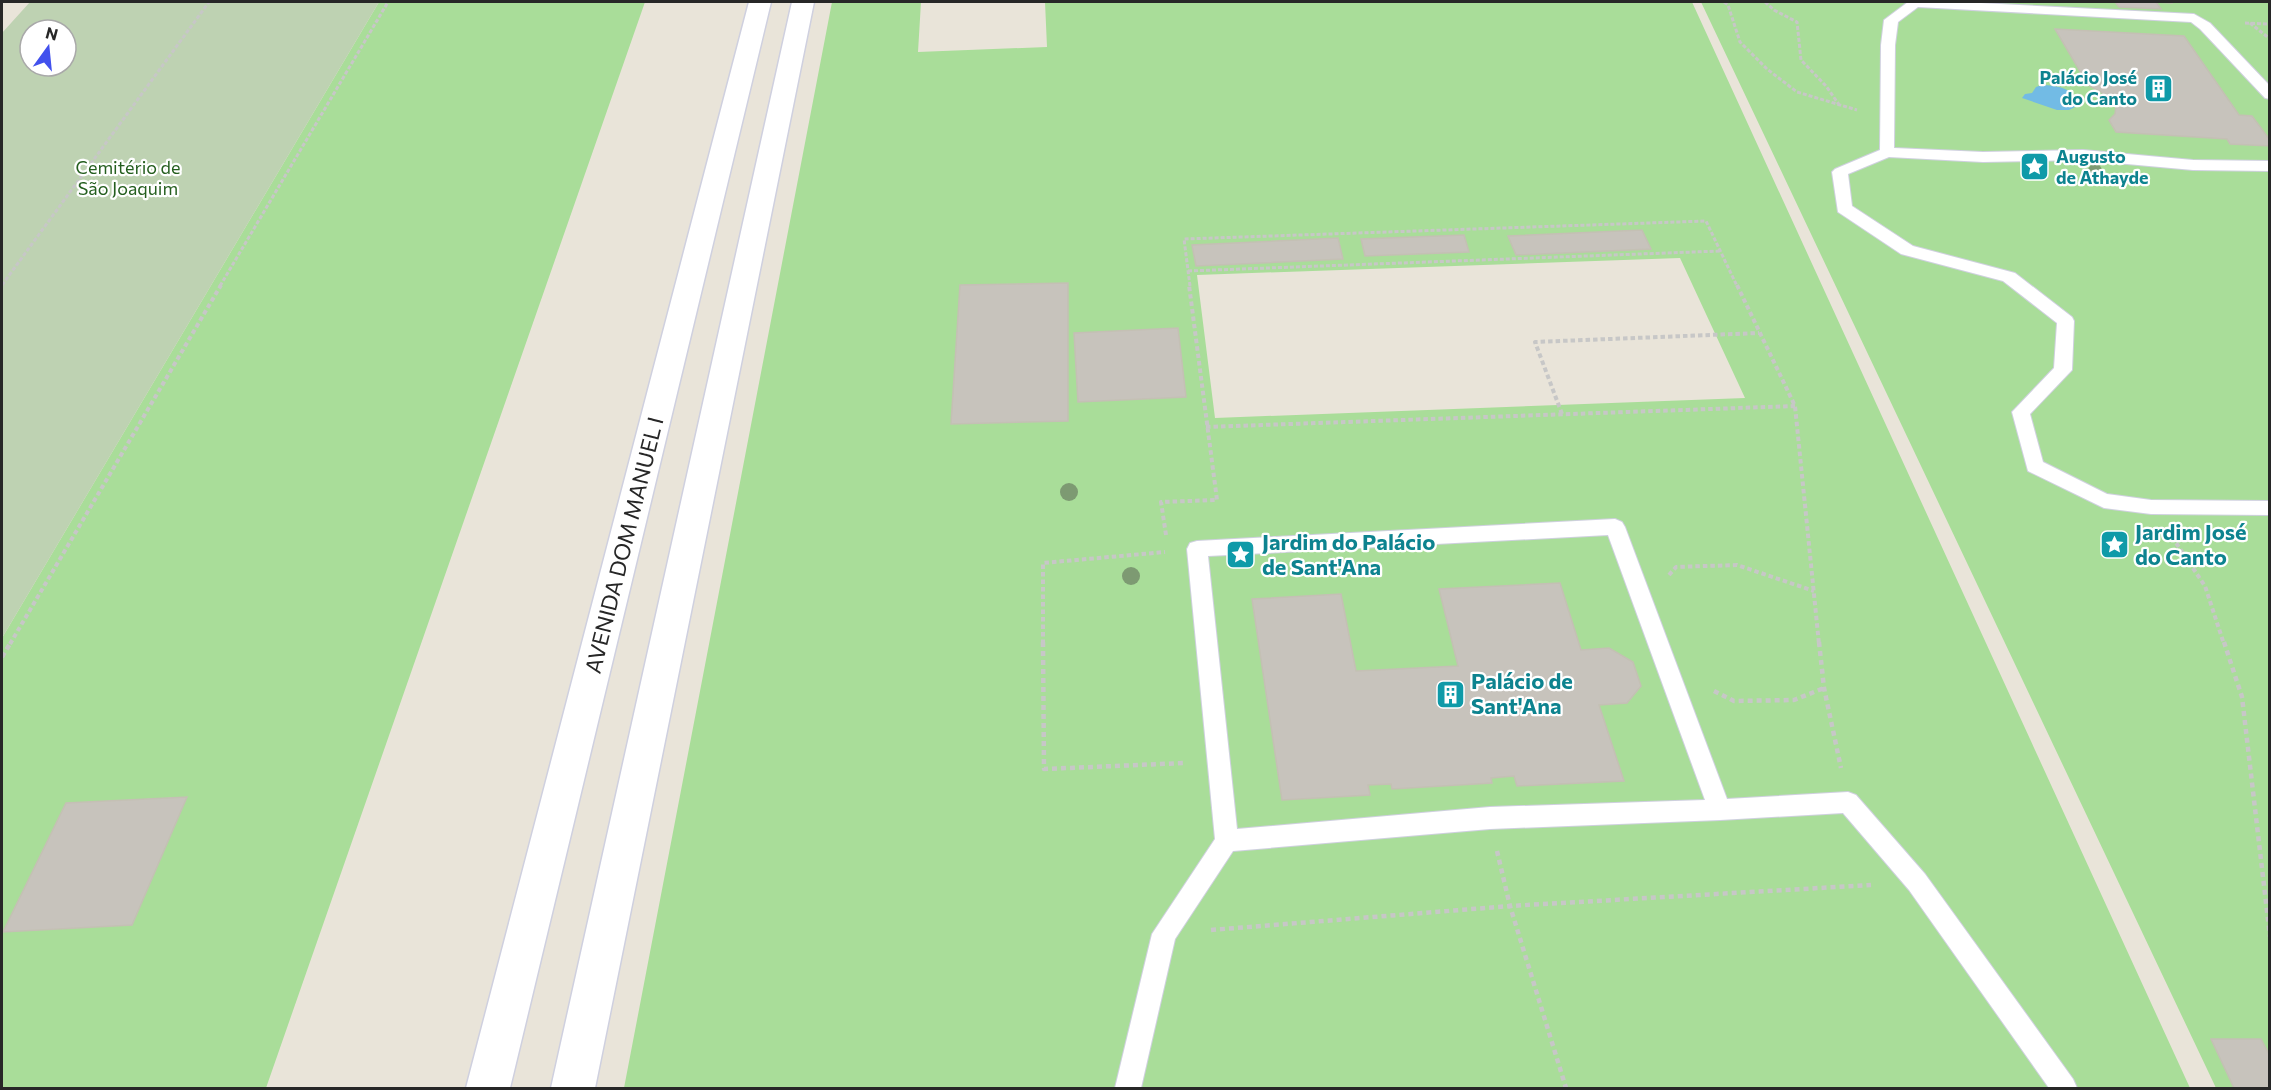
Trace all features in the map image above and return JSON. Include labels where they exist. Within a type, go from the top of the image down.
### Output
[{"type":"main road","name":"AVENIDA DOM MANUEL I","points":[[488,1089],[760,2]]},
{"type":"main road","points":[[573,1089],[803,2]]},
{"type":"lane","points":[[1887,152],[1888,45],[1891,20],[1915,3],[2194,18],[2205,26],[2270,94]]},
{"type":"lane","points":[[2270,166],[2193,165],[2083,155],[1983,158],[1887,152],[1840,172],[1844,208],[1906,250],[2009,277],[2066,321],[2063,370],[2021,412],[2035,466],[2104,501],[2151,507],[2270,508]]},
{"type":"lane","points":[[1128,1089],[1164,934],[1227,841],[1197,549],[1614,527],[1720,810]]},
{"type":"lane","points":[[1227,841],[1490,818],[1720,810],[1848,802],[1917,882],[2064,1089]]},
{"type":"path","points":[[2,285],[209,2]]},
{"type":"path","points":[[2,657],[388,2]]},
{"type":"path","points":[[1724,2],[1728,5],[1740,42],[1767,69],[1797,92],[1840,107],[1826,86],[1801,60],[1797,22],[1774,10],[1765,2]]},
{"type":"path","points":[[2270,24],[2250,22],[2270,39]]},
{"type":"path","points":[[1197,549],[1166,536],[1161,502],[1217,500],[1184,239],[1706,221],[1795,406],[1824,688],[1848,802]]},
{"type":"path","points":[[1188,271],[1721,251]]},
{"type":"path","points":[[1562,414],[1535,342],[1760,333]]},
{"type":"path","points":[[1206,427],[1795,406]]},
{"type":"path","points":[[2151,507],[2205,586],[2242,697],[2270,937]]},
{"type":"path","points":[[1197,549],[1043,563],[1044,769],[1219,762]]},
{"type":"path","points":[[1664,581],[1677,567],[1737,566],[1814,591]]},
{"type":"path","points":[[1707,688],[1734,700],[1794,700],[1824,688]]},
{"type":"path","points":[[1490,818],[1510,906],[1566,1089]]},
{"type":"path","points":[[1164,934],[1510,906],[1917,882]]},
{"type":"green space","name":"Cemitério de São Joaquim","points":[[30,2],[379,2],[2,638],[2,33]]},
{"type":"green space","points":[[379,2],[645,2],[266,1088],[2,1088],[2,638]],"holes":[[[186,797],[3,932],[66,803]]]},
{"type":"green space","name":"Jardim do Palácio de Sant'Ana","points":[[832,2],[921,2],[918,52],[1047,47],[1045,2],[1692,2],[2190,1088],[624,1088]],"holes":[[[1680,258],[1745,398],[1215,418],[1197,275]]]},
{"type":"green space","name":"Jardim José do Canto","points":[[1701,2],[2269,2],[2269,1088],[2216,1088]]},
{"type":"water","points":[[2042,85],[2065,89],[2074,95],[2079,105],[2069,110],[2057,110],[2022,98]]},
{"type":"building","points":[[2115,2],[2156,2],[2161,9],[2119,7]]},
{"type":"building","name":"Palácio José do Canto","points":[[2055,29],[2184,36],[2239,115],[2252,116],[2270,140],[2270,146],[2230,144],[2227,139],[2116,132],[2109,120],[2115,114],[2116,106],[2101,92],[2088,85]]},
{"type":"building","points":[[1642,230],[1651,249],[1516,255],[1508,236]]},
{"type":"building","points":[[1464,235],[1469,252],[1365,256],[1361,239]]},
{"type":"building","points":[[1338,238],[1343,259],[1196,266],[1192,245]]},
{"type":"building","points":[[1068,283],[1068,421],[951,424],[960,285]]},
{"type":"building","points":[[1178,328],[1186,397],[1078,402],[1074,333]]},
{"type":"building","name":"Palácio de Sant'Ana","points":[[1560,583],[1581,650],[1609,648],[1633,662],[1641,686],[1627,703],[1599,705],[1624,781],[1517,786],[1514,776],[1491,778],[1492,783],[1392,789],[1391,784],[1368,785],[1370,795],[1282,800],[1252,599],[1341,594],[1356,671],[1458,666],[1439,589]]},
{"type":"building","points":[[187,797],[132,925],[3,932],[66,803]]},
{"type":"building","points":[[2211,1039],[2261,1039],[2270,1056],[2270,1088],[2234,1088]]},
{"type":"place","name":"Palácio José do Canto","points":[[2158,88]]},
{"type":"place","name":"Augusto de Athayde","points":[[2035,167]]},
{"type":"place","name":"Jardim José do Canto","points":[[2114,545]]},
{"type":"place","name":"Jardim do Palácio de Sant'Ana","points":[[1241,555]]},
{"type":"place","name":"Palácio de Sant'Ana","points":[[1450,694]]}]
